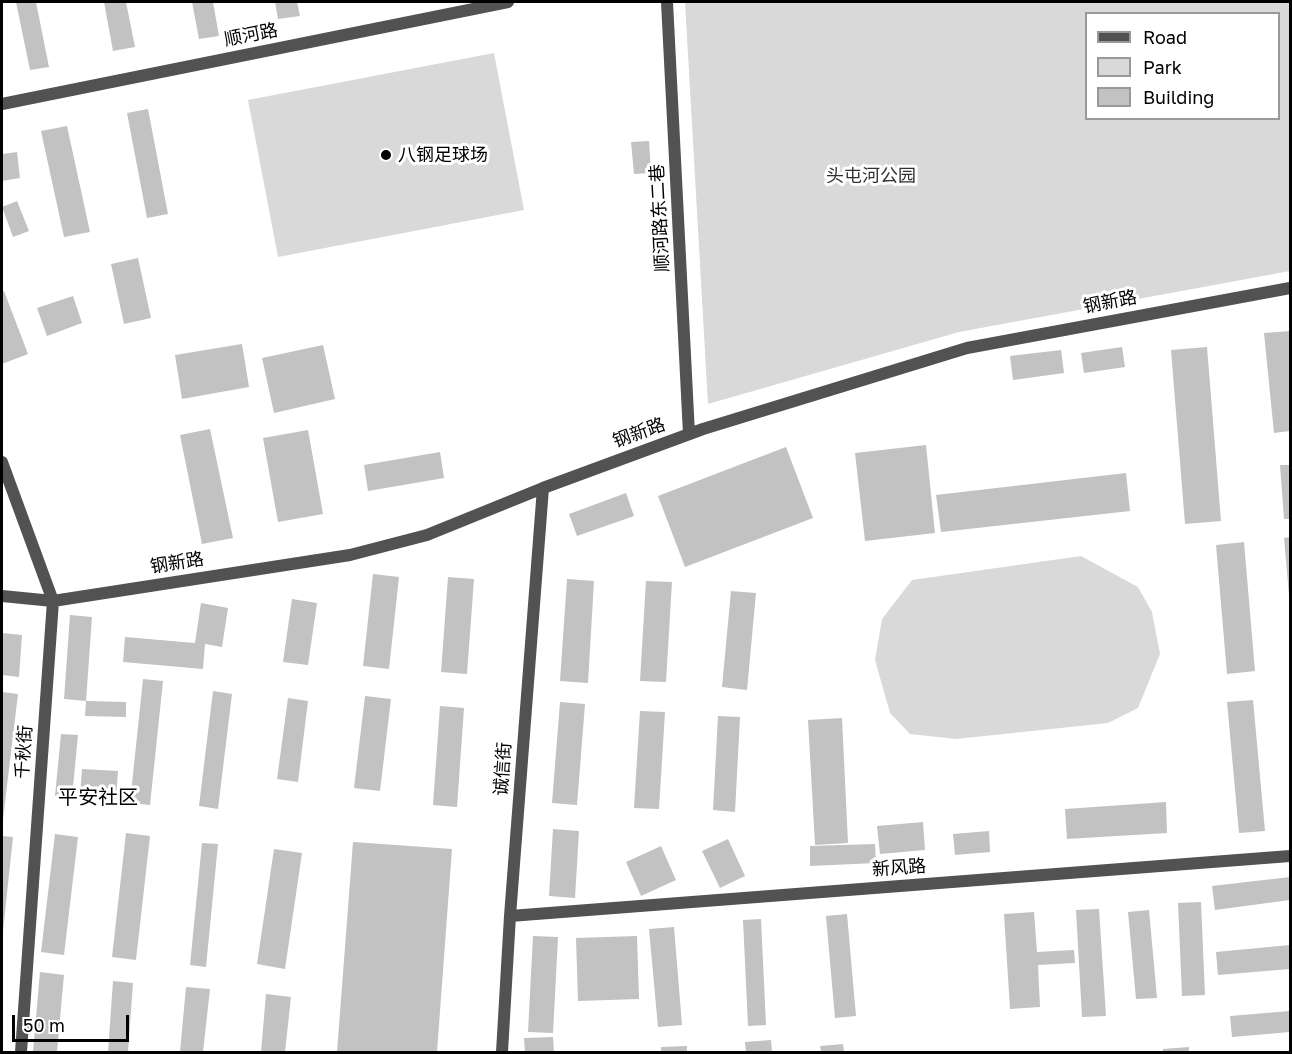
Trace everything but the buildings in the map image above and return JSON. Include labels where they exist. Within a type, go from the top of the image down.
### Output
[{"type":"street","name":"顺河路","points":[[2,104],[508,2]]},
{"type":"street","name":"顺河路东二巷","points":[[667,2],[689,434]]},
{"type":"street","name":"钢新路","points":[[2,596],[53,601],[350,555],[427,535],[543,488],[689,434],[967,348],[1290,288]]},
{"type":"street","name":"千秋街","points":[[2,462],[53,601],[21,1053]]},
{"type":"street","name":"诚信街","points":[[502,1053],[510,916],[543,488]]},
{"type":"street","name":"新风路","points":[[510,916],[1290,856]]},
{"type":"green space","name":"头屯河公园","points":[[685,2],[1290,2],[1290,271],[959,332],[708,404]]},
{"type":"green space","name":"八钢足球场","points":[[494,53],[524,210],[278,257],[248,100]]},
{"type":"green space","points":[[1081,556],[1138,587],[1152,612],[1160,654],[1138,708],[1108,723],[956,739],[910,734],[890,713],[875,660],[882,619],[912,580]]},
{"type":"place","name":"八钢足球场","points":[[386,155]]},
{"type":"district","name":"平安社区","points":[[98,798]]}]
